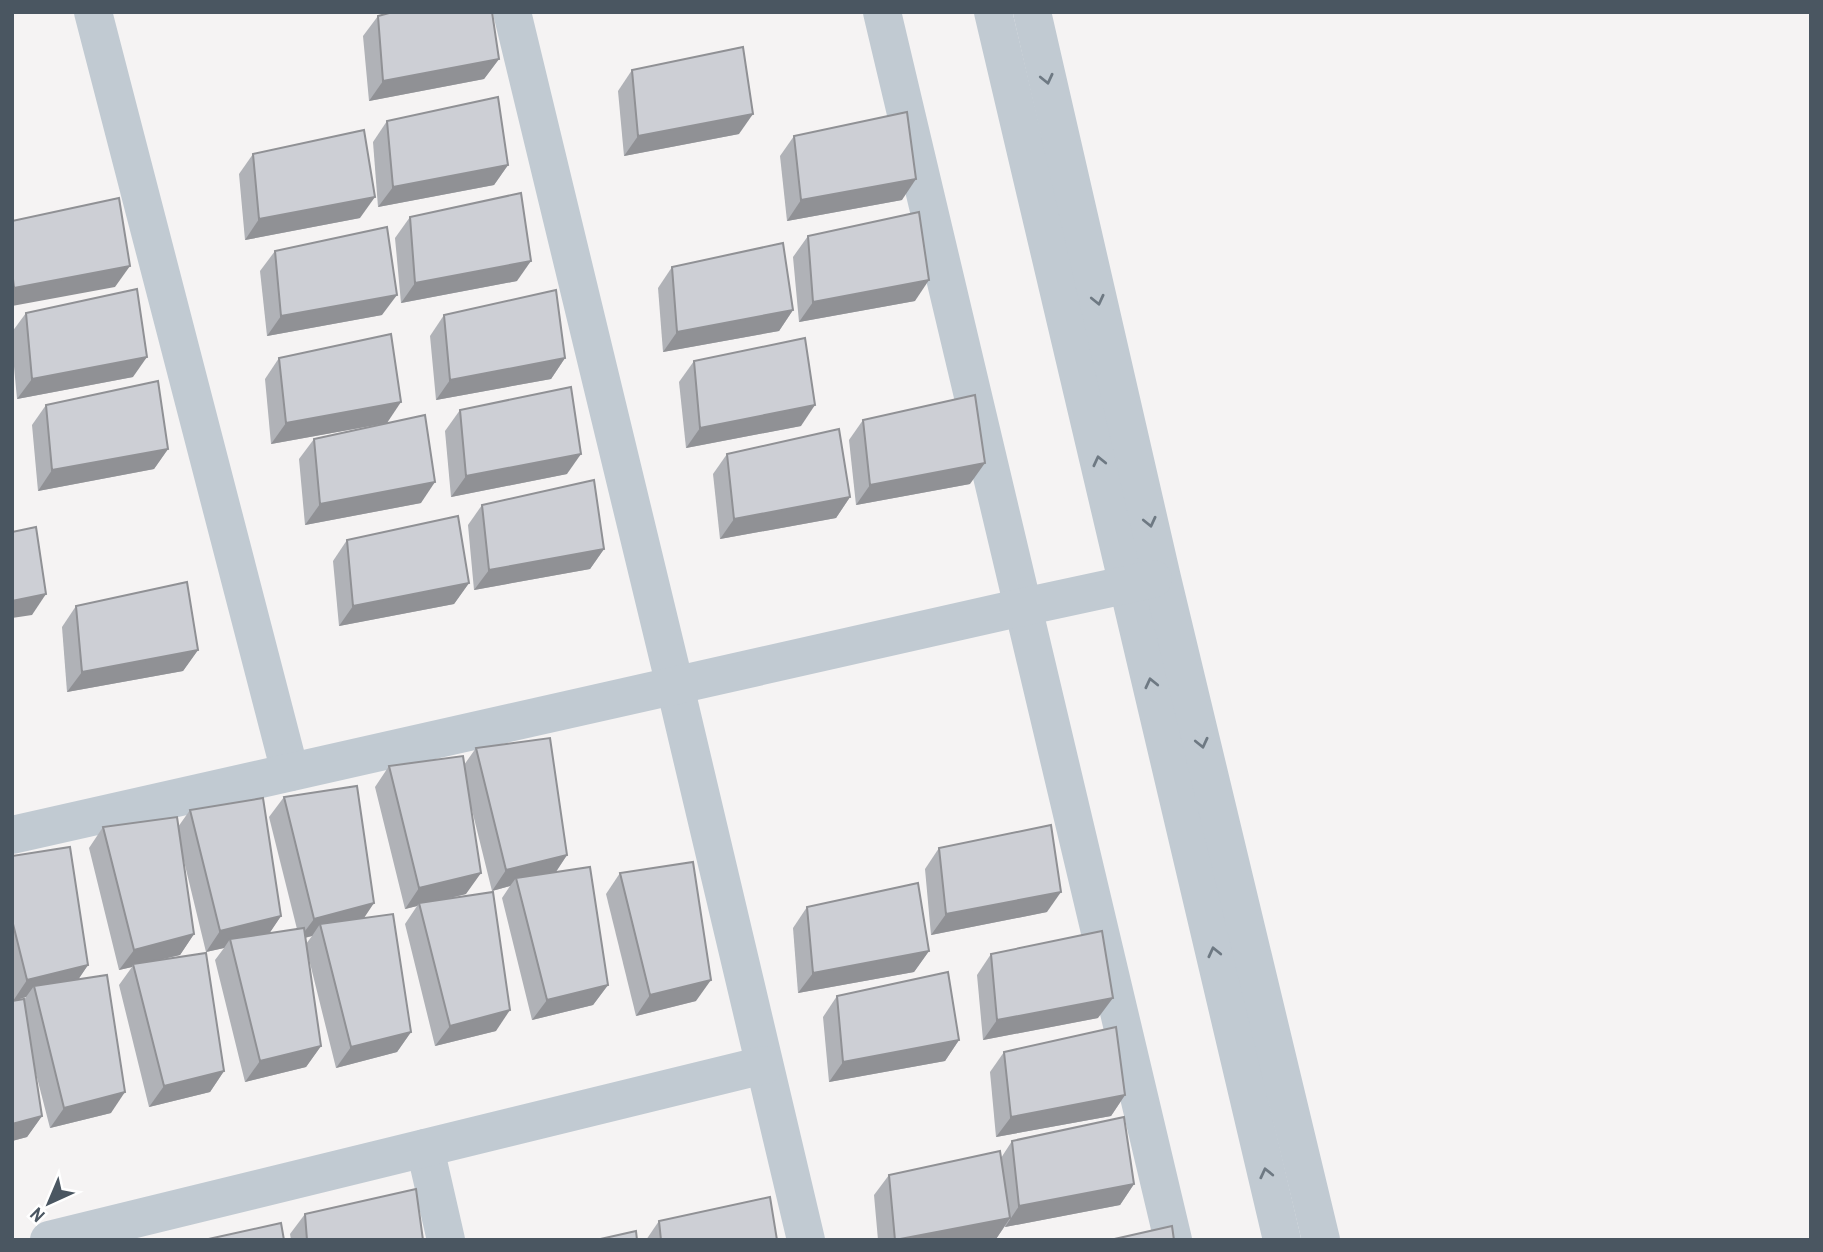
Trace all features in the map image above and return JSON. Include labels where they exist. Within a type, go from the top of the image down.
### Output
[{"type":"street","points":[[93,12],[290,772]]},
{"type":"street","points":[[512,12],[806,1240]]},
{"type":"street","points":[[882,12],[1173,1240]]},
{"type":"street","points":[[993,12],[1321,1240]]},
{"type":"street","points":[[1032,12],[1145,581],[1282,1240]]},
{"type":"street","points":[[12,835],[1145,581]]},
{"type":"street","points":[[61,1238],[765,1065]]},
{"type":"street","points":[[425,1148],[446,1240]]},
{"type":"building","points":[[393,12],[492,12],[499,59],[383,81],[378,16]]},
{"type":"building","points":[[743,47],[753,114],[638,136],[632,70]]},
{"type":"building","points":[[498,97],[508,165],[393,187],[387,121]]},
{"type":"building","points":[[907,112],[916,179],[801,200],[794,136]]},
{"type":"building","points":[[364,130],[375,197],[259,219],[253,154]]},
{"type":"building","points":[[521,193],[531,261],[415,283],[410,217]]},
{"type":"building","points":[[119,198],[130,266],[14,288],[12,221]]},
{"type":"building","points":[[919,212],[929,280],[813,302],[808,236]]},
{"type":"building","points":[[387,227],[397,295],[281,316],[275,251]]},
{"type":"building","points":[[783,243],[793,310],[677,332],[672,267]]},
{"type":"building","points":[[137,289],[147,357],[32,379],[26,313]]},
{"type":"building","points":[[556,290],[565,358],[450,380],[444,315]]},
{"type":"building","points":[[391,334],[401,402],[286,423],[279,358]]},
{"type":"building","points":[[805,338],[815,405],[700,428],[694,361]]},
{"type":"building","points":[[158,381],[168,449],[52,470],[46,405]]},
{"type":"building","points":[[571,387],[581,454],[466,476],[460,410]]},
{"type":"building","points":[[975,395],[985,463],[870,485],[863,420]]},
{"type":"building","points":[[425,415],[435,482],[320,504],[314,439]]},
{"type":"building","points":[[839,429],[850,497],[734,519],[727,454]]},
{"type":"building","points":[[594,480],[604,549],[489,570],[482,505]]},
{"type":"building","points":[[458,516],[469,583],[353,606],[347,540]]},
{"type":"building","points":[[36,527],[46,594],[12,601],[12,532]]},
{"type":"building","points":[[187,582],[198,650],[82,672],[76,606]]},
{"type":"building","points":[[550,738],[567,855],[506,870],[476,748]]},
{"type":"building","points":[[463,756],[481,873],[419,888],[389,766]]},
{"type":"building","points":[[357,786],[374,903],[314,919],[284,797]]},
{"type":"building","points":[[263,798],[281,916],[220,931],[190,810]]},
{"type":"building","points":[[177,817],[194,934],[134,950],[103,827]]},
{"type":"building","points":[[1051,825],[1061,892],[946,914],[939,848]]},
{"type":"building","points":[[70,847],[88,965],[27,980],[12,920],[12,856]]},
{"type":"building","points":[[693,862],[711,980],[650,995],[620,873]]},
{"type":"building","points":[[590,867],[608,985],[547,1000],[516,878]]},
{"type":"building","points":[[918,883],[929,951],[813,973],[807,907]]},
{"type":"building","points":[[493,892],[510,1010],[450,1026],[419,903]]},
{"type":"building","points":[[393,914],[411,1032],[351,1047],[320,924]]},
{"type":"building","points":[[304,928],[321,1046],[260,1061],[230,939]]},
{"type":"building","points":[[1102,931],[1113,998],[997,1020],[991,954]]},
{"type":"building","points":[[206,953],[224,1071],[164,1086],[133,964]]},
{"type":"building","points":[[948,972],[959,1040],[843,1062],[837,996]]},
{"type":"building","points":[[107,975],[125,1092],[64,1108],[34,986]]},
{"type":"building","points":[[24,999],[42,1116],[12,1124],[12,1001]]},
{"type":"building","points":[[1116,1027],[1125,1095],[1011,1117],[1004,1052]]},
{"type":"building","points":[[1124,1117],[1134,1184],[1019,1206],[1012,1141]]},
{"type":"building","points":[[1000,1151],[1010,1218],[895,1240],[889,1175]]},
{"type":"building","points":[[416,1189],[423,1240],[307,1240],[305,1214]]},
{"type":"building","points":[[770,1197],[777,1240],[661,1240],[659,1221]]},
{"type":"building","points":[[281,1223],[284,1240],[204,1240]]},
{"type":"building","points":[[1172,1226],[1174,1240],[1110,1240]]},
{"type":"building","points":[[636,1231],[637,1240],[596,1240]]}]
